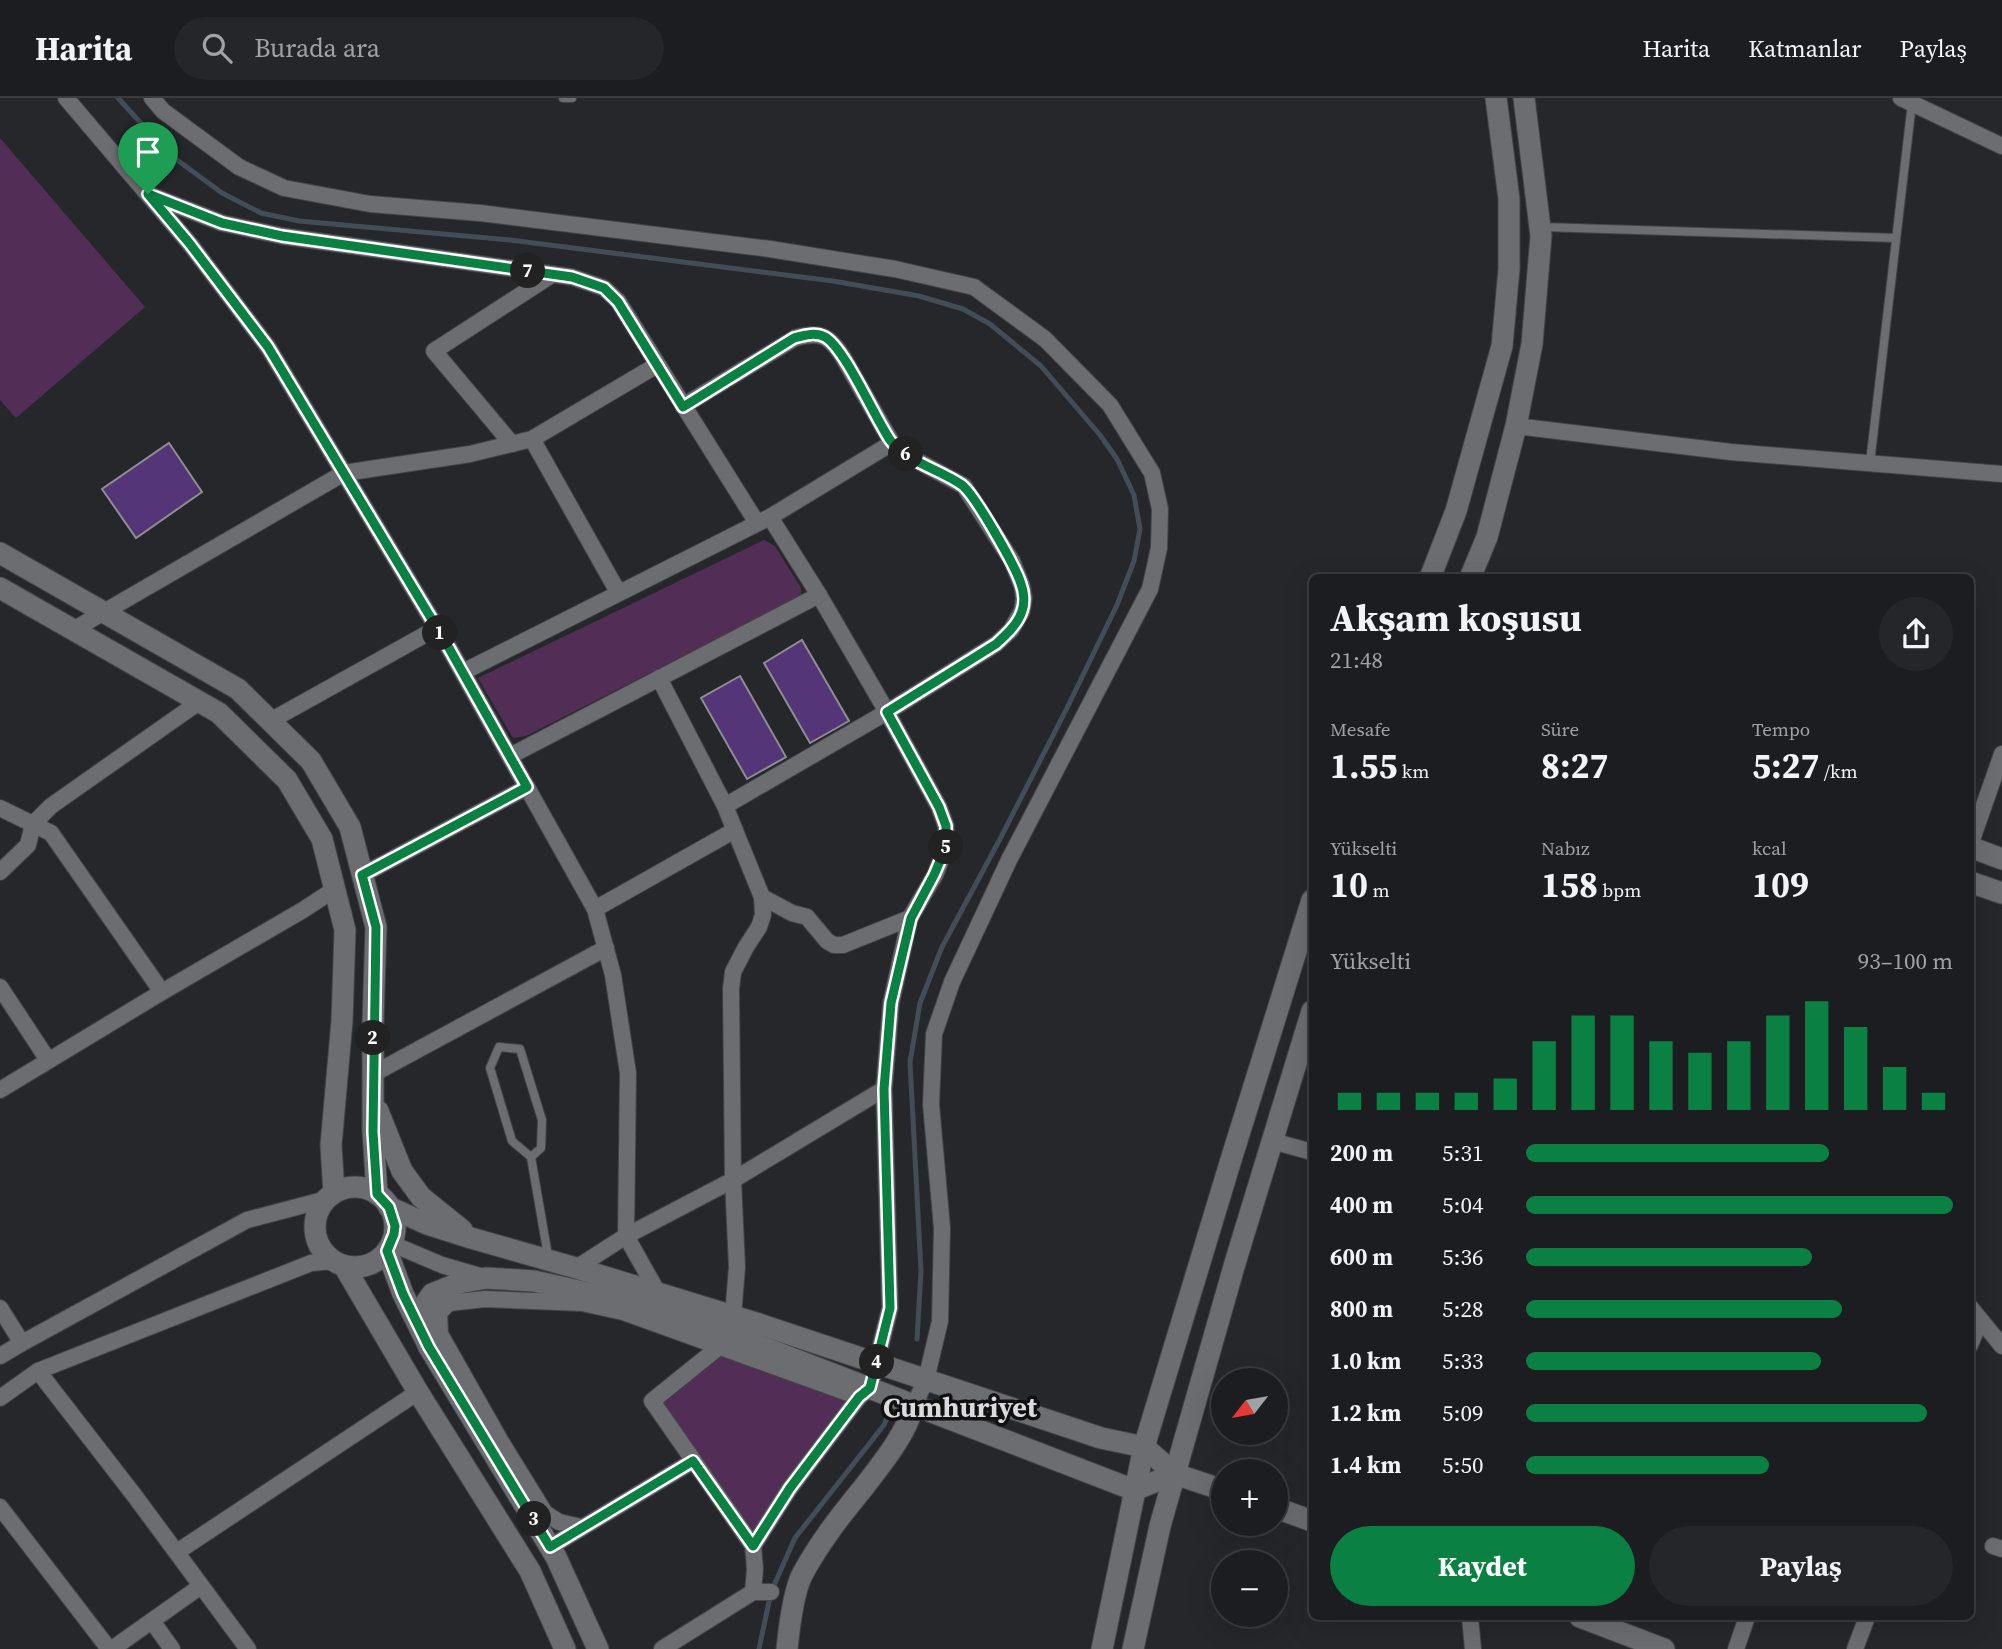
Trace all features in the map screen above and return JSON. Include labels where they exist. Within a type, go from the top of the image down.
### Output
[{"type":"main road","points":[[1432,574],[1456,511],[1502,346],[1509,269],[1509,199],[1496,98]]},
{"type":"main road","points":[[1472,574],[1487,537],[1516,426],[1532,344],[1541,236],[1524,98]]},
{"type":"main road","points":[[0,553],[238,689],[311,761],[350,827],[376,927],[373,1132],[383,1201],[395,1226],[383,1256],[359,1267],[338,1263]]},
{"type":"main road","points":[[5,597],[73,630],[219,713],[287,780],[322,839],[345,930],[342,1021],[331,1145],[330,1196]]},
{"type":"main road","points":[[1974,848],[2002,859]]},
{"type":"main road","points":[[1974,882],[2002,893]]},
{"type":"main road","points":[[1102,1649],[1144,1447],[1309,910]]},
{"type":"main road","points":[[1133,1649],[1160,1526],[1235,1263],[1309,1021]]},
{"type":"main road","points":[[373,1097],[402,1171],[421,1198],[471,1238]]},
{"type":"main road","points":[[565,1649],[530,1571],[338,1263],[325,1254],[318,1243],[316,1219],[320,1208],[330,1196],[352,1187],[363,1188],[427,1224],[733,1316],[1101,1438],[1144,1447],[1175,1474],[1211,1486]]},
{"type":"main road","points":[[388,1247],[403,1294],[429,1347],[550,1547],[598,1649]]},
{"type":"main road","points":[[429,1347],[421,1310],[432,1294],[459,1283],[486,1278],[534,1281],[641,1305],[724,1332],[864,1393],[914,1405],[1134,1490],[1175,1474]]},
{"type":"main road","points":[[787,1649],[789,1627],[801,1578],[831,1529],[886,1459],[909,1421],[914,1405]]},
{"type":"main road","points":[[1288,1512],[1309,1520]]},
{"type":"main road","points":[[1596,1620],[1618,1624],[1664,1649]]},
{"type":"street","points":[[66,98],[190,244],[268,347],[463,672],[595,909],[612,975],[628,1073],[626,1236],[658,1293]]},
{"type":"street","points":[[152,98],[163,111],[239,167],[284,188],[370,204],[480,213],[770,249],[895,269],[974,287],[1045,339],[1110,405],[1152,473],[1160,509],[1159,548],[1150,589],[1009,860],[951,982],[934,1034],[931,1104],[942,1228],[940,1321],[926,1380],[914,1405]]},
{"type":"street","points":[[1907,101],[2002,146]]},
{"type":"street","points":[[148,194],[222,223],[282,236],[572,277],[604,288],[618,302],[683,407],[819,595],[939,807],[946,826],[946,847],[911,918],[891,1003],[884,1089],[890,1308],[877,1364],[864,1393],[790,1488],[753,1546]]},
{"type":"street","points":[[512,444],[434,351],[553,274]]},
{"type":"street","points":[[683,407],[794,338],[808,334],[823,336],[834,343],[892,443],[914,459],[964,486],[1012,561],[1024,598],[1022,611],[1011,630],[996,644],[887,712],[725,806]]},
{"type":"street","points":[[73,630],[344,473],[470,454],[532,439],[657,365]]},
{"type":"street","points":[[1516,426],[1731,452],[2002,474]]},
{"type":"street","points":[[532,439],[618,592]]},
{"type":"street","points":[[463,672],[764,520],[892,443]]},
{"type":"street","points":[[510,756],[819,595]]},
{"type":"street","points":[[270,721],[437,628]]},
{"type":"street","points":[[659,678],[725,806],[762,897],[763,915],[759,927],[733,972],[731,989],[733,1180],[737,1267],[733,1316]]},
{"type":"street","points":[[0,872],[28,845],[33,824],[51,806],[199,702]]},
{"type":"street","points":[[1974,834],[2002,754]]},
{"type":"street","points":[[362,875],[527,787]]},
{"type":"street","points":[[0,808],[51,833],[162,992]]},
{"type":"street","points":[[595,909],[735,830]]},
{"type":"street","points":[[0,1090],[335,889]]},
{"type":"street","points":[[762,897],[792,913],[807,917],[827,942],[834,944],[844,945],[911,918]]},
{"type":"street","points":[[373,1074],[606,948]]},
{"type":"street","points":[[0,986],[48,1060]]},
{"type":"street","points":[[576,1268],[626,1236],[733,1180],[884,1089]]},
{"type":"street","points":[[1272,1141],[1309,1151]]},
{"type":"street","points":[[0,1356],[247,1220],[330,1196]]},
{"type":"street","points":[[388,1247],[486,1278]]},
{"type":"street","points":[[0,1398],[38,1371],[311,1263],[338,1263]]},
{"type":"street","points":[[581,1527],[559,1522],[545,1513],[500,1440],[440,1334],[439,1313],[449,1303],[485,1299],[582,1303],[623,1312],[719,1347],[864,1393]]},
{"type":"street","points":[[0,1308],[22,1343]]},
{"type":"street","points":[[1975,1314],[2002,1346]]},
{"type":"street","points":[[719,1347],[652,1401],[753,1546],[753,1592]]},
{"type":"street","points":[[38,1371],[248,1649]]},
{"type":"street","points":[[177,1552],[418,1392]]},
{"type":"street","points":[[550,1547],[693,1461]]},
{"type":"street","points":[[0,1507],[111,1649],[201,1586]]},
{"type":"street","points":[[662,1649],[753,1592],[771,1592]]},
{"type":"street","points":[[1470,1620],[1472,1649]]},
{"type":"street","points":[[1735,1649],[1746,1620]]},
{"type":"street","points":[[1855,1649],[1866,1620]]},
{"type":"street","points":[[152,1621],[172,1649]]},
{"type":"lane","points":[[563,98],[572,98]]},
{"type":"lane","points":[[1870,463],[1896,238],[1907,101]]},
{"type":"lane","points":[[1539,227],[1896,238]]},
{"type":"lane","points":[[531,1157],[541,1148],[542,1120],[520,1049],[499,1047],[490,1068],[512,1140],[531,1157],[547,1250],[546,1259]]},
{"type":"shaded area","points":[[0,138],[145,307],[16,418],[0,400]]},
{"type":"shaded area","points":[[764,540],[775,546],[801,588],[801,596],[526,736],[513,738],[478,678]]},
{"type":"shaded area","points":[[719,1349],[853,1399],[753,1539],[656,1400]]},
{"type":"building","points":[[169,443],[202,492],[136,538],[102,489]]},
{"type":"building","points":[[802,640],[849,721],[810,743],[764,663]]},
{"type":"building","points":[[740,676],[786,757],[747,779],[701,698]]},
{"type":"waterway","points":[[118,98],[169,154],[222,193],[261,213],[299,221],[510,240],[833,281],[919,296],[963,309],[990,324],[1041,366],[1117,459],[1134,495],[1140,529],[1134,561],[1117,605],[1068,706],[942,947],[920,1003],[910,1062],[921,1271],[917,1339]]},
{"type":"waterway","points":[[759,1649],[771,1592],[795,1538],[887,1418]]},
{"type":"district","name":"Cumhuriyet","points":[[960,1407]]},
{"type":"route","points":[[148,194],[222,223],[282,236],[572,277],[604,288],[618,302],[683,407],[794,338],[808,334],[823,336],[834,343],[892,443],[914,459],[964,486],[1012,561],[1024,598],[1022,611],[1011,630],[996,644],[887,712],[939,807],[946,826],[946,847],[911,918],[891,1003],[884,1089],[890,1308],[870,1388],[859,1397],[790,1488],[753,1546],[693,1461],[550,1547],[429,1347],[403,1294],[387,1251],[394,1234],[393,1217],[389,1207],[377,1194],[373,1132],[376,927],[362,875],[527,787],[449,648],[268,347],[190,244],[148,194]]}]
